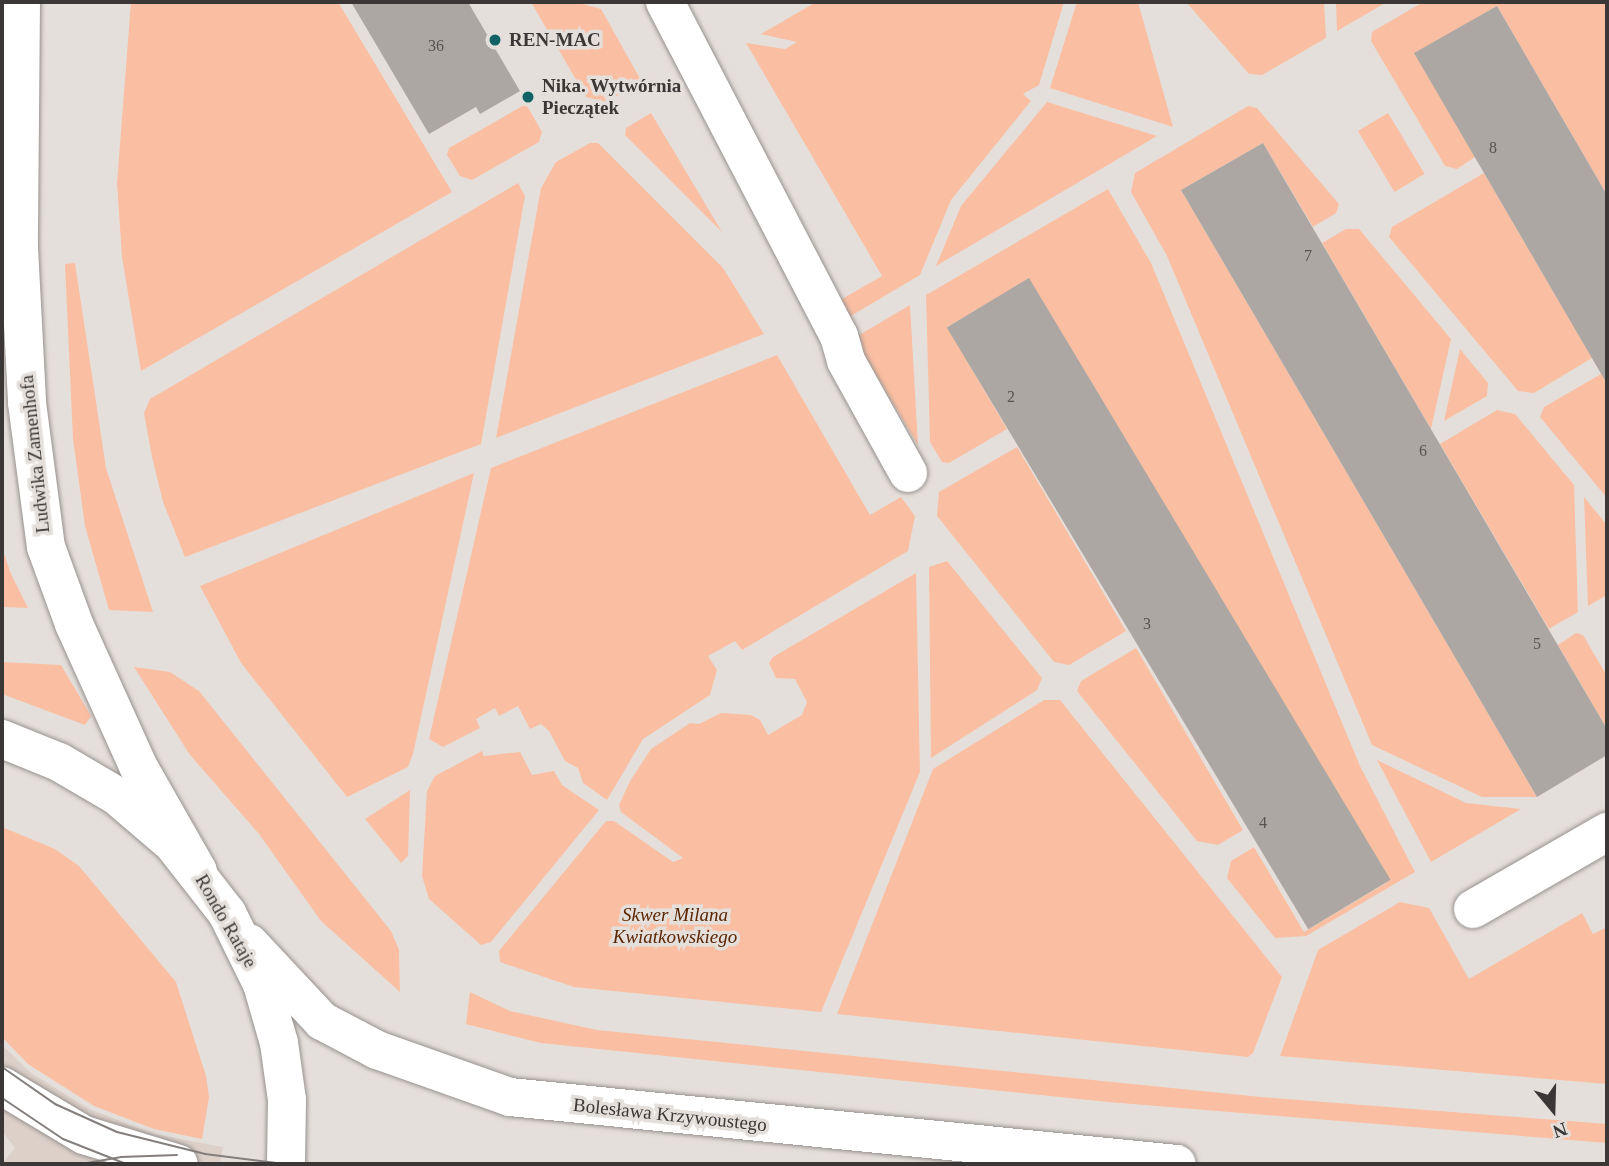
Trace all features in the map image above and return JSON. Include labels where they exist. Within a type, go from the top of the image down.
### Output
[{"type":"street","name":"Ludwika Zamenhofa","points":[[21,2],[19,248],[27,403],[46,547],[127,742],[198,871]]},
{"type":"street","points":[[666,2],[839,336],[846,362],[908,473]]},
{"type":"street","name":"Rondo Rataje","points":[[2,738],[60,762],[117,796],[158,829],[198,871],[227,914],[262,984],[279,1043],[287,1100],[286,1164]]},
{"type":"street","points":[[1474,909],[1607,832]]},
{"type":"street","name":"Bolesława Krzywoustego","points":[[227,914],[279,980],[323,1021],[377,1050],[510,1097],[1177,1164]]},
{"type":"street","points":[[2,1086],[84,1135],[179,1164]]},
{"type":"shaded area","points":[[2,1045],[31,1073],[89,1109],[154,1134],[223,1147],[220,1164],[2,1164],[15,1148],[2,1131]]},
{"type":"green space","points":[[131,2],[338,2],[452,192],[141,371],[122,257],[117,183]]},
{"type":"green space","points":[[531,2],[575,2],[601,9],[642,82],[606,102],[586,97]]},
{"type":"green space","points":[[816,2],[1064,2],[1039,85],[1023,94],[1031,101],[951,200],[920,275],[844,320],[835,303],[882,276],[746,43],[785,49],[797,42],[761,34]]},
{"type":"green space","points":[[1077,2],[1138,2],[1173,127],[1050,88]]},
{"type":"green space","points":[[1186,2],[1324,2],[1326,38],[1262,75],[1249,74]]},
{"type":"green space","points":[[1336,2],[1387,2],[1337,31]]},
{"type":"green space","points":[[1423,2],[1607,2],[1607,195],[1497,6],[1415,54],[1475,157],[1457,169],[1445,166],[1371,41],[1372,32]]},
{"type":"green space","points":[[1047,102],[1157,136],[936,266],[961,206]]},
{"type":"green space","points":[[526,104],[542,132],[539,142],[472,180],[460,176],[447,155],[449,148]]},
{"type":"green space","points":[[1248,106],[1257,108],[1339,204],[1336,213],[1313,227],[1263,143],[1181,190],[1537,797],[1482,797],[1372,745],[1167,256],[1131,192],[1135,173]]},
{"type":"green space","points":[[651,113],[722,232],[625,135],[626,128]]},
{"type":"green space","points":[[1388,113],[1425,174],[1395,192],[1358,131]]},
{"type":"green space","points":[[590,143],[598,143],[723,268],[764,334],[496,438],[541,188],[556,162]]},
{"type":"green space","points":[[1484,173],[1592,358],[1534,393],[1518,391],[1389,237],[1392,227]]},
{"type":"green space","points":[[518,183],[525,196],[481,444],[185,557],[163,502],[152,457],[144,413],[150,399]]},
{"type":"green space","points":[[1108,189],[1151,263],[1360,766],[1415,872],[1306,936],[1275,938],[1227,878],[1231,861],[1254,847],[1304,932],[1386,883],[1029,279],[947,327],[1007,429],[949,463],[942,462],[930,442],[926,295]]},
{"type":"green space","points":[[1346,229],[1359,229],[1451,339],[1431,429],[1322,243]]},
{"type":"green space","points":[[75,263],[106,468],[153,612],[109,610],[85,526],[73,439],[65,264]]},
{"type":"green space","points":[[910,305],[918,445],[854,338]]},
{"type":"green space","points":[[1460,349],[1488,383],[1487,396],[1444,421]]},
{"type":"green space","points":[[777,355],[870,515],[901,497],[915,516],[908,551],[742,650],[735,641],[708,656],[717,670],[710,695],[643,739],[607,800],[583,783],[578,768],[565,761],[549,731],[541,724],[530,729],[518,706],[499,716],[495,708],[476,719],[480,728],[443,747],[429,739],[491,468]]},
{"type":"green space","points":[[1601,374],[1607,384],[1607,498],[1540,417],[1544,407]]},
{"type":"green space","points":[[1497,410],[1515,414],[1574,485],[1578,612],[1549,629],[1440,444]]},
{"type":"green space","points":[[1017,447],[1126,631],[1069,665],[1054,662],[937,516],[939,492]]},
{"type":"green space","points":[[474,473],[408,767],[347,797],[241,663],[200,586]]},
{"type":"green space","points":[[1584,497],[1607,525],[1607,595],[1588,606]]},
{"type":"green space","points":[[2,548],[11,574],[28,608],[2,607]]},
{"type":"green space","points":[[947,561],[1042,678],[1037,690],[931,758],[929,567]]},
{"type":"green space","name":"Skwer Milana Kwiatkowskiego","points":[[916,573],[920,772],[821,1012],[574,987],[500,962],[499,951],[606,821],[614,821],[673,862],[683,858],[621,812],[619,805],[630,781],[651,749],[690,723],[699,724],[721,713],[751,715],[760,720],[768,735],[802,715],[807,702],[795,679],[776,678],[769,663],[773,657]]},
{"type":"green space","points":[[1576,633],[1583,635],[1607,676],[1607,729],[1558,645]]},
{"type":"green space","points":[[1136,648],[1243,830],[1218,845],[1197,841],[1077,691],[1081,681]]},
{"type":"green space","points":[[2,662],[61,665],[91,716],[85,725],[2,694]]},
{"type":"green space","points":[[134,667],[170,672],[199,691],[391,931],[399,950],[400,992],[321,921],[259,834],[190,755]]},
{"type":"green space","points":[[1044,700],[1060,700],[1282,977],[1253,1053],[1248,1057],[837,1014],[933,769]]},
{"type":"green space","points":[[482,751],[484,756],[520,752],[532,775],[554,771],[562,785],[599,810],[491,942],[481,945],[429,899],[422,876],[427,791],[435,776]]},
{"type":"green space","points":[[1377,760],[1466,803],[1521,809],[1431,862]]},
{"type":"green space","points":[[410,790],[408,856],[401,863],[365,819]]},
{"type":"green space","points":[[2,827],[55,849],[79,866],[176,982],[206,1076],[209,1097],[202,1139],[154,1129],[94,1106],[28,1064],[2,1037]]},
{"type":"green space","points":[[1400,902],[1429,908],[1469,979],[1582,913],[1593,934],[1607,927],[1607,1084],[1280,1056],[1318,950]]},
{"type":"green space","points":[[470,992],[510,1011],[597,1030],[1261,1097],[1607,1124],[1607,1143],[1108,1102],[541,1043],[466,1024]]},
{"type":"building","points":[[351,2],[468,2],[520,91],[480,114],[476,107],[429,134]]},
{"type":"building","points":[[1497,6],[1607,195],[1607,384],[1414,53]]},
{"type":"building","points":[[1263,143],[1607,729],[1607,755],[1537,797],[1181,190]]},
{"type":"building","points":[[1029,278],[1391,880],[1308,929],[947,327]]},
{"type":"tram line","points":[[2,1067],[55,1104],[117,1132],[205,1154],[284,1164]]},
{"type":"tram line","points":[[2,1098],[63,1139],[126,1164]]},
{"type":"tram line","points":[[81,1164],[121,1157],[177,1155]]},
{"type":"place","name":"REN-MAC","points":[[495,40]]},
{"type":"place","name":"Nika. Wytwórnia Pieczątek","points":[[528,97]]}]
